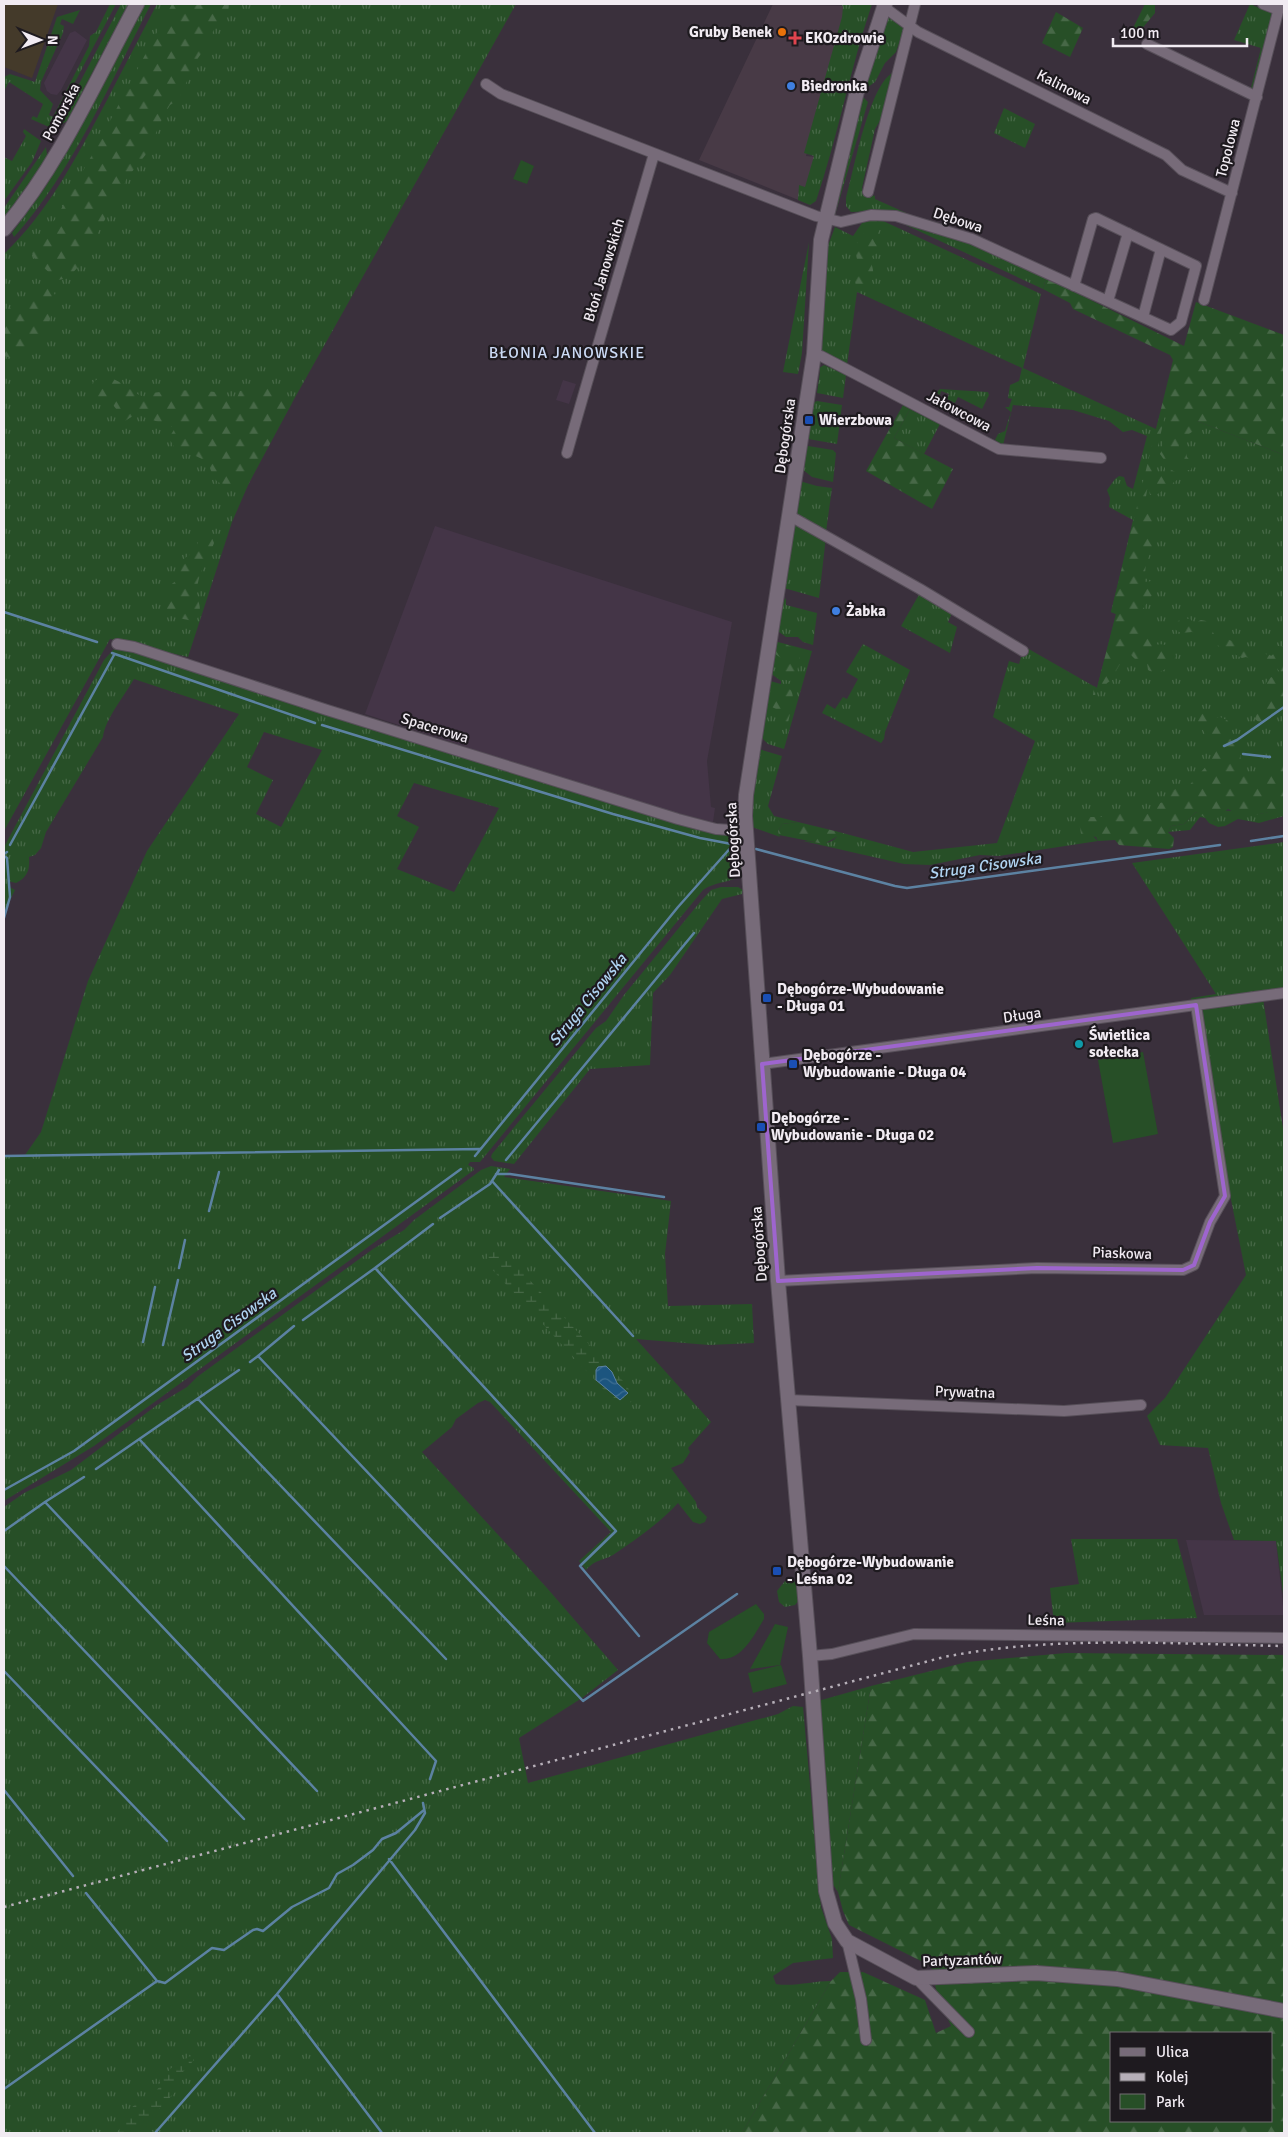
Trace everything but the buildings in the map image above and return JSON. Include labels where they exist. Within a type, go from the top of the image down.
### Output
[{"type":"street","name":"Pomorska","points":[[4,229],[25,204],[45,174],[137,4]]},
{"type":"street","points":[[868,192],[915,4]]},
{"type":"street","points":[[1263,4],[1280,7]]},
{"type":"street","name":"Kalinowa","points":[[884,5],[918,32],[1166,155],[1182,170],[1232,193]]},
{"type":"street","name":"Dębogórska","points":[[810,1656],[778,1281],[746,831],[746,795],[814,354],[819,258],[826,219],[858,88],[884,5]]},
{"type":"street","name":"Topolowa","points":[[1204,300],[1280,7]]},
{"type":"street","points":[[1147,44],[1256,97]]},
{"type":"street","points":[[486,84],[501,94],[826,219]]},
{"type":"street","name":"Błoń Janowskich","points":[[567,453],[654,154]]},
{"type":"street","name":"Dębowa","points":[[826,219],[840,222],[870,215],[896,216],[972,239],[1074,286],[1171,330],[1181,322],[1196,266],[1096,218],[1093,220],[1074,286]]},
{"type":"street","points":[[1108,301],[1128,233]]},
{"type":"street","points":[[1143,317],[1162,249]]},
{"type":"street","name":"Jałowcowa","points":[[814,354],[999,449],[1101,458]]},
{"type":"street","points":[[790,516],[928,594],[1023,651]]},
{"type":"street","name":"Spacerowa","points":[[117,644],[134,647],[318,707],[678,819],[716,829],[746,831]]},
{"type":"street","name":"Długa","points":[[762,1064],[1284,993]]},
{"type":"street","name":"Piaskowa","points":[[778,1281],[1037,1268],[1183,1270],[1194,1265],[1210,1222],[1226,1196],[1196,1005]]},
{"type":"street","name":"Prywatna","points":[[788,1400],[1064,1410],[1141,1405]]},
{"type":"street","name":"Leśna","points":[[810,1656],[832,1654],[914,1634],[1284,1638]]},
{"type":"street","points":[[810,1656],[826,1891],[835,1923],[846,1941],[861,1999],[866,2040]]},
{"type":"street","name":"Partyzantów","points":[[846,1941],[916,1978],[1036,1973],[1117,1979],[1284,2011]]},
{"type":"street","points":[[916,1978],[969,2032]]},
{"type":"highlighted area","points":[[1196,1005],[1225,1196],[1210,1222],[1194,1265],[1183,1270],[1037,1268],[778,1281],[762,1064]]},
{"type":"shaded area","points":[[4,4],[58,4],[32,78],[4,67]]},
{"type":"shaded area","points":[[773,4],[848,6],[806,156],[826,158],[811,205],[699,160]]},
{"type":"shaded area","points":[[75,31],[87,40],[61,90],[57,95],[51,94],[47,91],[44,83],[70,33]]},
{"type":"shaded area","points":[[563,380],[576,384],[569,404],[556,400]]},
{"type":"shaded area","points":[[435,526],[732,622],[707,761],[711,807],[715,808],[713,822],[641,804],[365,714]]},
{"type":"shaded area","points":[[1186,1540],[1276,1541],[1284,1615],[1204,1615]]},
{"type":"green space","points":[[110,4],[116,4],[55,120],[49,127],[31,119],[33,116],[37,118],[43,104],[9,82],[4,91],[4,77],[10,74],[35,82],[57,17],[80,10],[73,24],[62,19],[60,24],[64,26],[63,33],[41,82],[40,90],[53,104],[49,115],[53,117],[89,46],[90,36],[96,32]]},
{"type":"green space","points":[[121,4],[128,4],[67,121],[56,128]]},
{"type":"green space","points":[[145,4],[151,4],[89,125],[54,184],[35,212],[14,237],[12,233],[44,189],[69,148]]},
{"type":"green space","points":[[157,4],[516,4],[256,467],[232,522],[188,657],[110,639],[4,831],[4,254],[35,220],[61,182]]},
{"type":"green space","points":[[172,4],[229,5],[228,12],[214,28],[209,43],[198,58],[178,100],[170,105],[164,115],[147,153],[127,178],[93,242],[81,255],[78,267],[68,278],[58,280],[36,261],[28,247],[46,233],[56,218],[92,155]]},
{"type":"green space","points":[[841,4],[872,4],[824,177],[816,201],[810,205],[798,200],[799,185],[805,187],[814,156],[804,153],[842,17],[843,7]]},
{"type":"green space","points":[[1145,4],[1155,4],[1155,13],[1140,31],[1132,30]]},
{"type":"green space","points":[[1250,4],[1273,14],[1254,93],[1250,92],[1261,48],[1234,40]]},
{"type":"green space","points":[[1056,12],[1083,28],[1070,57],[1042,43]]},
{"type":"green space","points":[[887,15],[904,28],[896,52],[885,63],[875,82],[868,87],[865,84]]},
{"type":"green space","points":[[892,73],[881,119],[875,129],[862,188],[864,192],[875,196],[875,199],[913,216],[946,225],[874,211],[851,212],[846,206],[846,198],[869,112],[883,82]]},
{"type":"green space","points":[[863,97],[868,102],[835,215],[833,212]]},
{"type":"green space","points":[[1004,108],[1035,124],[1025,148],[994,133]]},
{"type":"green space","points":[[24,129],[41,141],[32,162],[4,201],[4,157],[12,161],[26,136],[23,132]]},
{"type":"green space","points":[[46,147],[47,155],[44,162],[4,218],[4,208]]},
{"type":"green space","points":[[521,160],[534,166],[527,184],[513,179]]},
{"type":"green space","points":[[870,219],[877,219],[880,229],[874,241],[879,248],[878,252],[869,258],[873,269],[872,277],[867,283],[857,289],[853,275],[858,263],[855,251],[858,240],[863,235]]},
{"type":"green space","points":[[864,220],[881,220],[1041,294],[1023,368],[1156,429],[1160,414],[1187,417],[1284,455],[1284,782],[1093,836],[1098,841],[999,856],[980,855],[930,865],[904,864],[803,841],[824,843],[833,841],[839,832],[913,852],[997,843],[1035,741],[993,717],[1009,661],[1019,664],[1022,654],[1024,655],[1027,648],[1097,688],[1116,614],[1111,612],[1133,520],[1109,507],[1110,498],[1107,490],[1119,476],[1124,477],[1127,486],[1133,489],[1147,436],[1132,430],[1123,432],[1109,421],[1073,410],[1013,405],[1003,445],[995,440],[998,434],[1005,431],[1011,412],[1005,407],[1009,407],[1012,399],[1008,398],[1010,385],[1019,381],[1022,368],[857,292],[847,365],[821,351],[826,243],[829,243],[835,227],[853,236]]},
{"type":"green space","points":[[895,220],[962,239],[1046,278],[1043,289]]},
{"type":"green space","points":[[809,242],[802,353],[798,374],[783,372]]},
{"type":"green space","points":[[1046,278],[1184,346],[1196,302],[1284,335],[1284,455],[1197,421],[1196,429],[1179,441],[1179,448],[1186,450],[1187,457],[1193,464],[1191,470],[1183,470],[1176,459],[1169,460],[1168,468],[1177,473],[1177,480],[1156,495],[1150,495],[1148,485],[1145,502],[1155,506],[1153,524],[1157,534],[1146,564],[1144,582],[1152,581],[1157,583],[1155,591],[1140,613],[1143,624],[1152,629],[1155,645],[1162,644],[1168,646],[1176,656],[1170,667],[1155,674],[1148,670],[1147,663],[1141,665],[1131,655],[1126,654],[1116,671],[1117,677],[1107,683],[1105,688],[1100,687],[1095,695],[1093,695],[1094,686],[1097,688],[1116,614],[1111,612],[1173,360],[1170,355],[1073,309],[1070,303],[1043,289]],"holes":[[[1165,415],[1170,415],[1160,454],[1165,461],[1165,475],[1151,476]]]},
{"type":"green space","points":[[43,285],[52,289],[57,299],[57,305],[51,315],[48,327],[31,354],[12,358],[4,356],[4,313],[20,299]]},
{"type":"green space","points":[[824,365],[846,375],[843,398],[817,393],[819,368]]},
{"type":"green space","points":[[103,377],[116,380],[138,394],[148,397],[151,393],[191,390],[215,392],[230,398],[237,398],[240,391],[265,386],[292,403],[248,485],[223,484],[217,482],[209,465],[204,460],[193,455],[177,452],[169,438],[175,428],[136,414],[125,421],[120,420],[118,412],[113,405],[91,393],[92,384]]},
{"type":"green space","points":[[940,389],[988,392],[989,395],[982,409],[958,397],[955,403],[947,399],[949,394],[941,391],[940,395],[936,393]]},
{"type":"green space","points":[[817,401],[842,405],[837,444],[808,439],[813,403]]},
{"type":"green space","points":[[903,405],[910,409],[894,438],[953,469],[932,509],[866,471]]},
{"type":"green space","points":[[910,409],[940,424],[924,454],[894,438]]},
{"type":"green space","points":[[808,446],[833,450],[836,453],[833,482],[812,477],[802,469],[805,448]]},
{"type":"green space","points":[[803,482],[832,488],[826,532],[795,512],[799,483]]},
{"type":"green space","points":[[796,523],[826,537],[819,598],[784,588],[791,528]]},
{"type":"green space","points":[[211,535],[214,543],[201,572],[198,585],[197,595],[200,608],[198,616],[196,621],[176,617],[171,614],[165,605],[164,590],[177,580],[185,558],[194,552],[198,542]]},
{"type":"green space","points":[[920,593],[953,611],[948,622],[957,627],[950,653],[901,626]]},
{"type":"green space","points":[[786,598],[786,605],[817,613],[813,645],[803,642],[798,637],[786,637],[779,632],[780,605]]},
{"type":"green space","points":[[1181,618],[1190,619],[1194,623],[1201,620],[1206,621],[1214,634],[1271,656],[1277,651],[1277,646],[1284,646],[1284,672],[1280,672],[1275,666],[1267,667],[1246,657],[1242,658],[1192,632],[1181,633],[1174,629],[1174,626]]},
{"type":"green space","points":[[776,643],[812,651],[784,749],[768,744],[761,737],[770,681],[781,684],[781,681],[770,673]]},
{"type":"green space","points":[[785,644],[801,651],[796,677],[790,681],[777,678],[778,674],[784,671],[785,665],[783,660],[774,653],[775,647]]},
{"type":"green space","points":[[863,644],[910,670],[881,743],[822,713],[827,704],[835,709],[843,697],[847,699],[858,679],[846,672]]},
{"type":"green space","points":[[119,648],[127,649],[741,834],[743,873],[734,879],[703,890],[480,1162],[470,1162],[468,1165],[474,1168],[474,1170],[94,1446],[4,1501],[4,1156],[25,1155],[41,1132],[88,981],[147,851],[239,714],[134,679],[111,715],[103,737],[46,832],[41,848],[35,855],[29,857],[26,875],[16,883],[8,881],[8,886],[15,890],[4,912],[4,847],[104,660],[113,650]],"holes":[[[264,732],[322,750],[281,827],[256,814],[273,780],[247,767]],[[414,783],[499,808],[454,892],[397,869],[419,827],[397,816]]]},
{"type":"green space","points":[[1271,677],[1276,678],[1284,687],[1284,710],[1269,724],[1262,725],[1255,719],[1264,697],[1265,685]]},
{"type":"green space","points":[[784,687],[791,690],[793,698],[788,724],[783,727],[780,726],[779,717],[775,714],[776,709],[772,707],[768,697],[772,689]]},
{"type":"green space","points":[[1200,709],[1208,719],[1220,717],[1227,720],[1230,724],[1231,735],[1240,752],[1242,773],[1245,774],[1248,780],[1260,783],[1265,768],[1275,765],[1284,757],[1284,807],[1276,811],[1242,817],[1228,809],[1212,822],[1196,812],[1184,824],[1171,826],[1168,832],[1174,838],[1173,847],[1169,849],[1119,845],[1115,840],[1098,841],[1096,837],[1081,834],[1079,822],[1083,817],[1102,817],[1126,809],[1148,814],[1154,812],[1160,803],[1174,799],[1169,798],[1173,790],[1178,788],[1186,789],[1209,763],[1216,751],[1196,719]]},
{"type":"green space","points":[[759,749],[782,756],[768,806],[774,816],[798,822],[782,824],[778,831],[780,837],[752,827],[751,804]]},
{"type":"green space","points":[[1284,807],[1284,816],[1259,823],[1238,819],[1225,826],[1218,827],[1209,823],[1205,818],[1200,817],[1190,830],[1168,832],[1171,826],[1184,824],[1196,812],[1214,821],[1225,811],[1258,814]]},
{"type":"green space","points":[[798,822],[839,832],[838,836],[824,844],[779,835],[778,831],[782,824]]},
{"type":"green space","points":[[1284,842],[1284,989],[1262,992],[1284,1135],[1284,1601],[1276,1541],[1234,1540],[1221,1503],[1208,1448],[1160,1445],[1147,1416],[1165,1398],[1246,1275],[1191,998],[1216,994],[1132,863]]},
{"type":"green space","points":[[721,887],[738,887],[743,890],[742,894],[722,899],[670,975],[653,993],[650,1065],[590,1069],[514,1164],[494,1161],[491,1157],[492,1154],[596,1028],[606,1021],[624,995],[700,902],[711,890]]},
{"type":"green space","points":[[1143,1052],[1158,1134],[1113,1143],[1098,1060]]},
{"type":"green space","points":[[491,1166],[510,1169],[504,1177],[671,1201],[665,1254],[668,1306],[752,1304],[754,1343],[709,1345],[636,1339],[711,1422],[688,1448],[690,1452],[683,1463],[671,1468],[696,1502],[697,1507],[707,1517],[705,1522],[700,1524],[693,1522],[678,1503],[638,1537],[613,1555],[596,1562],[586,1570],[579,1561],[611,1532],[490,1402],[485,1400],[478,1403],[456,1419],[452,1427],[422,1452],[547,1588],[618,1670],[582,1698],[519,1738],[528,1783],[778,1714],[793,1706],[803,1707],[821,1907],[832,1939],[833,1958],[793,1963],[773,1976],[776,1984],[783,1985],[831,1981],[742,2133],[4,2133],[4,1507],[24,1493],[71,1470],[157,1405],[187,1387],[197,1377],[373,1249],[404,1230],[414,1220],[481,1170]]},
{"type":"green space","points":[[495,1248],[512,1261],[623,1381],[633,1395],[631,1402],[626,1405],[617,1404],[488,1265],[488,1254]]},
{"type":"green space","points":[[1071,1539],[1177,1539],[1197,1618],[1054,1623],[1050,1588],[1079,1584]]},
{"type":"green space","points":[[791,1579],[798,1584],[800,1599],[795,1605],[785,1607],[779,1602],[777,1591],[785,1581]]},
{"type":"green space","points":[[756,1604],[764,1614],[764,1619],[751,1639],[735,1656],[728,1659],[720,1659],[707,1643],[709,1632]]},
{"type":"green space","points":[[775,1624],[788,1627],[780,1665],[750,1669]]},
{"type":"green space","points":[[1066,1653],[1284,1655],[1284,2133],[742,2133],[831,1981],[840,1972],[863,1972],[925,2000],[936,2033],[951,2026],[937,1994],[931,1966],[849,1925],[838,1892],[871,1686],[967,1662]]},
{"type":"green space","points":[[781,1665],[787,1684],[753,1693],[748,1673]]},
{"type":"green space","points":[[871,1686],[838,1892],[832,1883],[818,1701]]},
{"type":"green space","points":[[189,2056],[194,2060],[170,2086],[175,2092],[137,2133],[116,2133],[125,2123],[121,2119],[140,2099],[145,2103],[162,2084],[159,2081],[180,2059],[183,2062]]},
{"type":"water","points":[[606,1366],[612,1372],[617,1383],[628,1393],[620,1400],[596,1380],[596,1370],[598,1367]]},
{"type":"waterway","points":[[4,612],[97,642]]},
{"type":"waterway","points":[[112,653],[315,723]]},
{"type":"waterway","points":[[10,845],[114,655]]},
{"type":"waterway","points":[[1224,746],[1237,740],[1284,707]]},
{"type":"waterway","points":[[322,725],[613,814],[700,838],[742,846]]},
{"type":"waterway","points":[[1243,754],[1270,757]]},
{"type":"waterway","name":"Struga Cisowska","points":[[1251,841],[1284,836]]},
{"type":"waterway","name":"Struga Cisowska","points":[[475,1156],[678,907],[734,844]]},
{"type":"waterway","name":"Struga Cisowska","points":[[756,849],[907,888],[1220,845]]},
{"type":"waterway","points":[[4,856],[7,858],[10,897],[4,918]]},
{"type":"waterway","points":[[506,1160],[694,933]]},
{"type":"waterway","points":[[4,1156],[480,1149]]},
{"type":"waterway","name":"Struga Cisowska","points":[[4,1490],[74,1451],[461,1169]]},
{"type":"waterway","points":[[440,1218],[490,1184],[499,1170]]},
{"type":"waterway","points":[[209,1211],[219,1172]]},
{"type":"waterway","points":[[496,1174],[510,1174],[664,1197]]},
{"type":"waterway","points":[[492,1181],[633,1336]]},
{"type":"waterway","points":[[433,1224],[375,1268],[616,1531],[580,1566],[639,1636]]},
{"type":"waterway","points":[[179,1268],[185,1240]]},
{"type":"waterway","points":[[303,1320],[375,1268]]},
{"type":"waterway","points":[[163,1345],[178,1280]]},
{"type":"waterway","points":[[143,1342],[155,1287]]},
{"type":"waterway","points":[[258,1356],[294,1326]]},
{"type":"waterway","points":[[250,1362],[258,1356],[583,1701],[737,1594]]},
{"type":"waterway","points":[[96,1469],[239,1370]]},
{"type":"waterway","points":[[198,1399],[446,1659]]},
{"type":"waterway","points":[[140,1440],[436,1761],[430,1779]]},
{"type":"waterway","points":[[84,1477],[45,1502],[317,1791]]},
{"type":"waterway","points":[[4,1531],[45,1502]]},
{"type":"waterway","points":[[4,1566],[244,1819]]},
{"type":"waterway","points":[[4,1671],[167,1841]]},
{"type":"waterway","points":[[4,1790],[73,1876]]},
{"type":"waterway","points":[[155,2133],[277,1994],[415,1830],[425,1813],[423,1803]]},
{"type":"waterway","points":[[4,2089],[157,1981],[165,1983],[212,1948],[224,1950],[253,1930],[263,1931],[292,1907],[329,1888],[337,1874],[353,1865],[373,1850],[382,1839],[396,1833],[424,1810]]},
{"type":"waterway","points":[[389,1859],[595,2133]]},
{"type":"waterway","points":[[86,1893],[157,1981]]},
{"type":"waterway","points":[[277,1994],[382,2133]]},
{"type":"railway","points":[[4,1907],[944,1657],[986,1650],[1071,1643],[1114,1642],[1284,1646]]},
{"type":"place","name":"Gruby Benek","points":[[782,32]]},
{"type":"place","name":"EKOzdrowie","points":[[795,38]]},
{"type":"place","name":"Biedronka","points":[[791,86]]},
{"type":"place","name":"Wierzbowa","points":[[809,420]]},
{"type":"place","name":"Żabka","points":[[836,611]]},
{"type":"place","name":"Dębogórze-Wybudowanie - Długa 01","points":[[767,998]]},
{"type":"place","name":"Świetlica sołecka","points":[[1079,1044]]},
{"type":"place","name":"Dębogórze - Wybudowanie - Długa 04","points":[[793,1064]]},
{"type":"place","name":"Dębogórze - Wybudowanie - Długa 02","points":[[761,1127]]},
{"type":"place","name":"Dębogórze-Wybudowanie - Leśna 02","points":[[777,1571]]},
{"type":"district","name":"BŁONIA JANOWSKIE","points":[[567,353]]}]
